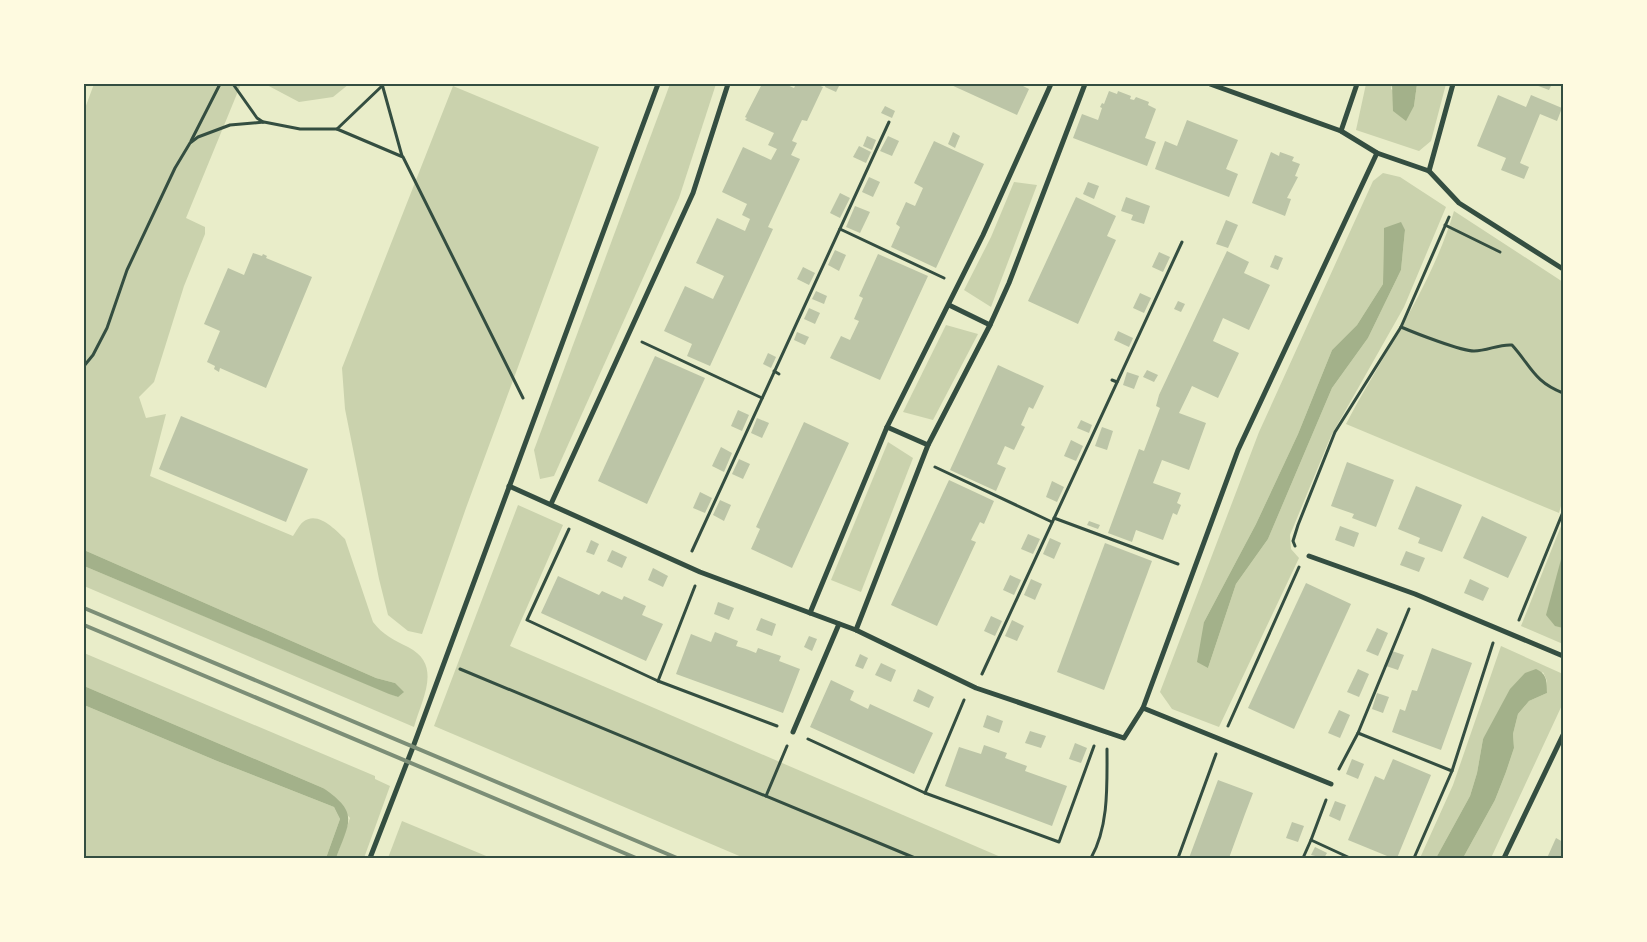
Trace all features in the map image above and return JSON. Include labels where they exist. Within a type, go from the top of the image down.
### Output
[{"type":"street","points":[[370,858],[658,84]]},
{"type":"street","points":[[551,504],[626,335],[693,193],[728,84]]},
{"type":"street","points":[[810,614],[887,427],[949,306],[1051,84]]},
{"type":"street","points":[[856,630],[928,445],[990,325],[1009,282],[1085,84]]},
{"type":"street","points":[[1210,84],[1341,131],[1377,153],[1429,171],[1460,203],[1563,269]]},
{"type":"street","points":[[1341,131],[1357,84]]},
{"type":"street","points":[[1429,171],[1453,84]]},
{"type":"street","points":[[509,486],[700,572],[856,630],[973,687],[1124,738],[1143,708],[1238,450],[1377,153]]},
{"type":"street","points":[[949,306],[990,325]]},
{"type":"street","points":[[887,427],[928,445]]},
{"type":"street","points":[[1309,556],[1415,594],[1563,656]]},
{"type":"street","points":[[793,732],[838,624]]},
{"type":"street","points":[[1143,708],[1331,784]]},
{"type":"street","points":[[1504,858],[1563,735]]},
{"type":"path","points":[[84,366],[93,355],[107,328],[127,270],[165,189],[220,84]]},
{"type":"path","points":[[233,84],[257,118],[264,122]]},
{"type":"path","points":[[337,129],[382,85],[403,157],[534,418]]},
{"type":"path","points":[[190,144],[198,137],[230,125],[264,122],[300,129],[337,129],[403,157]]},
{"type":"path","points":[[686,565],[889,122]]},
{"type":"path","points":[[1178,858],[1221,739],[1300,564],[1309,556],[1297,550],[1293,541],[1335,432],[1401,327],[1445,225],[1460,203]]},
{"type":"path","points":[[1445,225],[1484,242],[1508,256]]},
{"type":"path","points":[[840,229],[959,285]]},
{"type":"path","points":[[925,793],[1182,242]]},
{"type":"path","points":[[1401,327],[1472,351],[1487,350],[1500,345],[1512,345],[1524,358],[1537,378],[1548,387],[1563,393]]},
{"type":"path","points":[[626,335],[762,398]]},
{"type":"path","points":[[774,372],[780,374]]},
{"type":"path","points":[[1112,380],[1117,382]]},
{"type":"path","points":[[922,461],[1053,520],[1194,570]]},
{"type":"path","points":[[1512,635],[1563,512]]},
{"type":"path","points":[[658,681],[700,572]]},
{"type":"path","points":[[1303,858],[1331,784],[1358,733],[1415,594]]},
{"type":"path","points":[[1414,858],[1452,771],[1498,628]]},
{"type":"path","points":[[443,662],[915,858]]},
{"type":"path","points":[[766,796],[793,732]]},
{"type":"path","points":[[1091,858],[1098,846],[1106,803],[1108,732]]},
{"type":"path","points":[[1358,733],[1452,771]]},
{"type":"path","points":[[1311,840],[1350,858]]},
{"type":"shaded area","points":[[94,84],[241,84],[186,218],[205,227],[205,234],[184,286],[154,382],[139,397],[146,418],[166,414],[150,476],[293,536],[303,522],[314,518],[326,522],[341,535],[345,539],[373,622],[385,634],[419,654],[425,663],[427,683],[414,727],[84,586],[84,566],[398,697],[395,683],[376,678],[84,550],[84,111]]},
{"type":"shaded area","points":[[265,84],[349,84],[333,97],[299,102]]},
{"type":"shaded area","points":[[670,84],[716,84],[679,198],[554,476],[540,479],[534,450]]},
{"type":"shaded area","points":[[1366,84],[1392,84],[1391,89],[1414,106],[1417,84],[1446,84],[1431,141],[1419,151],[1356,130]]},
{"type":"shaded area","points":[[1392,84],[1417,84],[1414,106],[1406,121],[1393,111]]},
{"type":"shaded area","points":[[453,86],[599,147],[466,508],[422,634],[408,631],[388,615],[345,409],[342,368]]},
{"type":"shaded area","points":[[1383,173],[1400,177],[1446,207],[1404,307],[1331,436],[1290,535],[1291,549],[1299,558],[1219,727],[1172,709],[1160,692],[1259,432],[1373,181]],"holes":[[[1384,228],[1405,230],[1401,270],[1368,338],[1332,388],[1268,539],[1236,584],[1208,668],[1204,622],[1256,524],[1298,434],[1332,350],[1357,325],[1383,284]]]},
{"type":"shaded area","points":[[1014,182],[1037,185],[991,307],[964,290],[991,237]]},
{"type":"shaded area","points":[[1454,211],[1563,282],[1563,499],[1559,513],[1346,424],[1433,267]]},
{"type":"shaded area","points":[[1401,222],[1405,230],[1401,270],[1368,338],[1332,388],[1268,539],[1236,584],[1208,668],[1197,662],[1204,622],[1256,524],[1298,434],[1332,350],[1357,325],[1383,284],[1384,228]]},
{"type":"shaded area","points":[[946,325],[978,334],[933,420],[903,412]]},
{"type":"shaded area","points":[[888,442],[913,458],[861,592],[831,580]]},
{"type":"shaded area","points":[[518,505],[563,525],[510,646],[1003,858],[744,858],[434,726]]},
{"type":"shaded area","points":[[1563,521],[1563,644],[1521,626]]},
{"type":"shaded area","points":[[84,550],[376,678],[395,683],[404,692],[398,697],[389,694],[84,566]]},
{"type":"shaded area","points":[[1563,552],[1563,628],[1555,626],[1546,615]]},
{"type":"shaded area","points":[[1501,646],[1563,674],[1563,703],[1491,858],[1463,858],[1495,800],[1506,772],[1514,748],[1513,734],[1518,714],[1529,701],[1547,693],[1547,681],[1543,672],[1483,739],[1477,773],[1470,796],[1436,858],[1420,858],[1453,785]]},
{"type":"shaded area","points":[[84,653],[375,776],[375,779],[390,786],[364,858],[336,858],[350,818],[323,788],[84,686]]},
{"type":"shaded area","points":[[1536,669],[1546,678],[1547,693],[1529,701],[1518,714],[1513,734],[1514,748],[1495,800],[1463,858],[1436,858],[1470,796],[1477,773],[1483,739],[1510,689],[1525,673]]},
{"type":"shaded area","points":[[84,686],[323,788],[342,804],[347,812],[347,827],[336,858],[326,858],[340,819],[334,807],[217,761],[84,705]]},
{"type":"shaded area","points":[[84,705],[217,761],[334,807],[340,819],[326,858],[84,858]]},
{"type":"shaded area","points":[[402,821],[491,858],[388,858]]},
{"type":"building","points":[[762,84],[785,84],[794,88],[796,84],[816,84],[823,87],[807,121],[802,120],[792,141],[797,143],[791,155],[800,159],[768,227],[773,229],[710,366],[687,356],[692,344],[664,331],[685,286],[713,299],[724,276],[696,263],[717,218],[745,231],[750,219],[742,215],[747,204],[722,192],[743,147],[771,160],[777,149],[768,145],[774,133],[745,120]]},
{"type":"building","points":[[826,84],[840,84],[836,92],[825,87]]},
{"type":"building","points":[[949,84],[1019,84],[1029,89],[1017,115]]},
{"type":"building","points":[[1533,84],[1552,84],[1549,90]]},
{"type":"building","points":[[1109,91],[1117,94],[1118,91],[1131,96],[1130,99],[1134,100],[1136,97],[1149,102],[1148,105],[1156,109],[1145,138],[1156,142],[1147,166],[1073,138],[1082,114],[1098,120],[1102,108],[1100,107],[1102,103],[1104,104]]},
{"type":"building","points":[[1498,95],[1526,107],[1531,95],[1562,108],[1557,121],[1540,114],[1520,163],[1529,167],[1524,179],[1501,170],[1506,158],[1477,146]]},
{"type":"building","points":[[885,106],[895,111],[892,118],[881,113]]},
{"type":"building","points":[[1187,120],[1238,140],[1226,169],[1238,174],[1229,197],[1155,169],[1165,141],[1177,146]]},
{"type":"building","points":[[953,132],[960,136],[955,148],[948,144]]},
{"type":"building","points":[[867,136],[876,140],[872,150],[863,146]]},
{"type":"building","points":[[888,136],[899,141],[892,156],[880,151]]},
{"type":"building","points":[[934,141],[984,164],[936,268],[891,247],[900,227],[896,224],[906,202],[915,206],[923,188],[914,183]]},
{"type":"building","points":[[859,146],[871,152],[866,163],[853,157]]},
{"type":"building","points":[[1271,152],[1279,156],[1280,152],[1294,157],[1292,161],[1300,164],[1295,176],[1298,177],[1287,198],[1291,199],[1285,216],[1252,203]]},
{"type":"building","points":[[869,177],[880,182],[873,197],[862,192]]},
{"type":"building","points":[[1088,182],[1099,186],[1094,199],[1083,194]]},
{"type":"building","points":[[840,193],[850,198],[840,218],[830,213]]},
{"type":"building","points":[[1076,197],[1116,216],[1107,236],[1116,240],[1078,324],[1028,301]]},
{"type":"building","points":[[1126,197],[1150,206],[1144,224],[1131,220],[1133,215],[1121,211]]},
{"type":"building","points":[[855,206],[870,212],[860,233],[846,227]]},
{"type":"building","points":[[1226,220],[1238,225],[1228,248],[1216,244]]},
{"type":"building","points":[[835,250],[846,255],[839,271],[828,265]]},
{"type":"building","points":[[1227,251],[1249,262],[1244,273],[1270,285],[1249,330],[1223,318],[1213,341],[1239,353],[1218,398],[1192,386],[1179,413],[1206,423],[1189,470],[1162,460],[1153,483],[1181,493],[1177,503],[1181,505],[1177,515],[1173,513],[1163,540],[1136,530],[1132,542],[1108,533],[1139,449],[1144,451],[1160,408],[1156,406],[1159,395]]},
{"type":"building","points":[[1159,252],[1170,257],[1163,272],[1152,267]]},
{"type":"building","points":[[253,253],[262,256],[263,254],[267,256],[266,258],[312,277],[266,388],[220,368],[219,372],[214,369],[215,366],[207,362],[220,331],[204,324],[228,268],[244,275]]},
{"type":"building","points":[[878,254],[928,276],[880,380],[830,358],[841,336],[850,340],[859,321],[854,319],[863,298],[859,296]]},
{"type":"building","points":[[1275,255],[1283,258],[1278,270],[1270,267]]},
{"type":"building","points":[[803,267],[815,273],[809,285],[797,279]]},
{"type":"building","points":[[816,291],[827,296],[824,304],[812,299]]},
{"type":"building","points":[[1140,293],[1151,298],[1144,313],[1133,308]]},
{"type":"building","points":[[1178,301],[1185,304],[1181,312],[1174,309]]},
{"type":"building","points":[[809,308],[820,313],[815,324],[804,319]]},
{"type":"building","points":[[1118,331],[1133,338],[1129,347],[1114,340]]},
{"type":"building","points":[[797,332],[809,337],[805,345],[794,340]]},
{"type":"building","points":[[768,353],[776,357],[771,368],[763,364]]},
{"type":"building","points":[[655,356],[705,378],[647,504],[598,481]]},
{"type":"building","points":[[998,365],[1044,386],[1033,409],[1029,407],[1021,425],[1025,427],[1014,450],[1005,446],[997,464],[1006,468],[996,491],[950,470]]},
{"type":"building","points":[[1147,370],[1158,375],[1154,382],[1143,377]]},
{"type":"building","points":[[1127,372],[1139,376],[1134,389],[1123,385]]},
{"type":"building","points":[[738,410],[749,415],[742,431],[731,426]]},
{"type":"building","points":[[181,416],[308,469],[286,522],[159,469]]},
{"type":"building","points":[[757,418],[769,423],[762,438],[751,433]]},
{"type":"building","points":[[1081,420],[1092,425],[1089,433],[1077,428]]},
{"type":"building","points":[[804,422],[849,443],[792,568],[751,549],[760,529],[756,527]]},
{"type":"building","points":[[1102,427],[1113,431],[1107,450],[1095,446]]},
{"type":"building","points":[[1071,440],[1083,446],[1076,461],[1064,456]]},
{"type":"building","points":[[721,447],[732,453],[724,472],[712,466]]},
{"type":"building","points":[[739,459],[750,464],[743,479],[732,474]]},
{"type":"building","points":[[1347,462],[1394,480],[1376,527],[1352,518],[1354,514],[1331,506]]},
{"type":"building","points":[[949,480],[994,501],[984,524],[980,522],[971,540],[976,542],[937,626],[891,605]]},
{"type":"building","points":[[1052,481],[1064,487],[1057,502],[1046,497]]},
{"type":"building","points":[[1416,486],[1462,505],[1442,552],[1418,543],[1420,538],[1398,529]]},
{"type":"building","points":[[700,492],[712,498],[705,513],[693,508]]},
{"type":"building","points":[[720,500],[731,505],[724,521],[713,515]]},
{"type":"building","points":[[1482,516],[1527,537],[1508,578],[1463,558]]},
{"type":"building","points":[[1089,521],[1100,525],[1098,529],[1087,525]]},
{"type":"building","points":[[1340,526],[1359,533],[1354,547],[1335,540]]},
{"type":"building","points":[[1028,534],[1040,539],[1033,554],[1021,549]]},
{"type":"building","points":[[1050,538],[1061,543],[1054,559],[1043,554]]},
{"type":"building","points":[[591,540],[599,544],[594,555],[586,552]]},
{"type":"building","points":[[1105,543],[1152,561],[1104,690],[1057,672]]},
{"type":"building","points":[[612,550],[627,557],[622,568],[607,561]]},
{"type":"building","points":[[1406,551],[1425,558],[1419,572],[1400,565]]},
{"type":"building","points":[[653,568],[668,576],[663,587],[648,580]]},
{"type":"building","points":[[1010,575],[1021,580],[1014,595],[1003,590]]},
{"type":"building","points":[[558,576],[599,595],[602,591],[622,600],[624,596],[646,606],[642,615],[663,624],[646,661],[541,613]]},
{"type":"building","points":[[1031,579],[1042,584],[1035,600],[1024,595]]},
{"type":"building","points":[[1470,579],[1489,588],[1483,601],[1464,593]]},
{"type":"building","points":[[1306,583],[1351,604],[1294,729],[1248,708]]},
{"type":"building","points":[[718,602],[734,608],[729,620],[714,614]]},
{"type":"building","points":[[991,616],[1002,621],[995,636],[984,631]]},
{"type":"building","points":[[761,618],[776,624],[772,636],[756,630]]},
{"type":"building","points":[[1012,620],[1024,626],[1017,641],[1005,636]]},
{"type":"building","points":[[1377,628],[1388,633],[1378,656],[1366,651]]},
{"type":"building","points":[[715,632],[738,641],[736,646],[756,653],[758,648],[781,656],[779,661],[800,669],[783,713],[676,674],[691,634],[711,642]]},
{"type":"building","points":[[809,636],[817,639],[812,651],[804,647]]},
{"type":"building","points":[[1432,648],[1472,663],[1441,750],[1392,732],[1400,709],[1405,711],[1412,690],[1417,691]]},
{"type":"building","points":[[1392,651],[1404,655],[1398,670],[1386,666]]},
{"type":"building","points":[[860,654],[868,658],[863,669],[855,666]]},
{"type":"building","points":[[881,663],[896,670],[891,682],[875,675]]},
{"type":"building","points":[[1358,669],[1369,674],[1359,697],[1347,692]]},
{"type":"building","points":[[831,680],[854,691],[850,700],[868,709],[870,704],[933,733],[914,774],[810,727]]},
{"type":"building","points":[[918,689],[934,697],[929,708],[913,701]]},
{"type":"building","points":[[1377,693],[1389,697],[1383,713],[1372,709]]},
{"type":"building","points":[[1339,710],[1350,715],[1340,738],[1328,733]]},
{"type":"building","points":[[987,715],[1003,721],[999,733],[983,727]]},
{"type":"building","points":[[1030,731],[1046,736],[1041,748],[1025,743]]},
{"type":"building","points":[[1075,743],[1087,748],[1081,763],[1069,759]]},
{"type":"building","points":[[984,745],[1007,753],[1005,758],[1027,766],[1025,771],[1067,786],[1052,826],[945,786],[959,747],[981,754]]},
{"type":"building","points":[[1352,759],[1364,764],[1358,779],[1346,774]]},
{"type":"building","points":[[1393,759],[1431,775],[1397,858],[1392,858],[1348,840],[1375,776],[1384,780]]},
{"type":"building","points":[[1218,780],[1253,793],[1229,858],[1189,858]]},
{"type":"building","points":[[1335,801],[1346,805],[1340,821],[1329,816]]},
{"type":"building","points":[[1292,822],[1304,826],[1298,842],[1286,838]]},
{"type":"building","points":[[1556,838],[1563,842],[1563,858],[1547,858]]},
{"type":"building","points":[[1315,847],[1327,853],[1324,858],[1311,855]]},
{"type":"railway","points":[[84,608],[677,858]]},
{"type":"railway","points":[[84,625],[636,858]]}]
